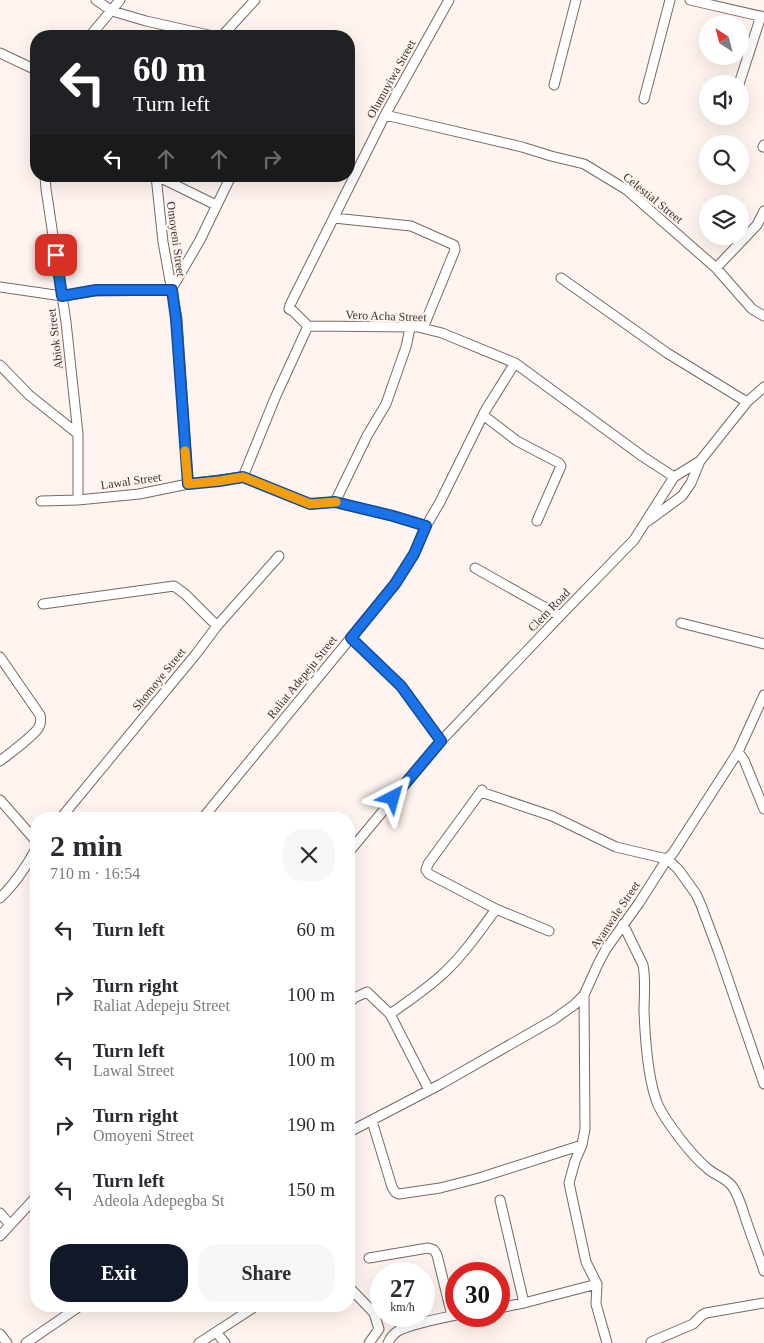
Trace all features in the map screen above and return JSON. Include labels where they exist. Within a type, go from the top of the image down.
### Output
[{"type":"street","points":[[96,0],[112,11],[186,30]]},
{"type":"street","points":[[95,30],[120,0]]},
{"type":"street","points":[[227,30],[254,0]]},
{"type":"street","name":"Olumuyiwa Street","points":[[355,175],[384,115],[449,0]]},
{"type":"street","points":[[554,85],[576,0]]},
{"type":"street","points":[[644,99],[670,0]]},
{"type":"street","points":[[690,0],[763,17],[742,75]]},
{"type":"street","points":[[0,53],[30,67]]},
{"type":"street","name":"Celestial Street","points":[[384,115],[522,147],[584,164],[628,190],[716,268],[752,309],[764,316]]},
{"type":"street","name":"Abiok Street","points":[[45,182],[66,322],[78,434],[78,500]]},
{"type":"street","name":"Omoyeni Street","points":[[157,182],[163,242],[176,319],[188,484]]},
{"type":"street","points":[[168,182],[216,205]]},
{"type":"street","points":[[0,287],[62,296],[96,290],[172,290],[200,240],[228,182]]},
{"type":"street","name":"Olumuyiwa Street","points":[[308,326],[289,309],[351,182]]},
{"type":"street","points":[[716,268],[757,225],[764,211]]},
{"type":"street","points":[[334,218],[411,226],[454,245],[455,250],[423,328]]},
{"type":"street","points":[[561,278],[667,353],[747,402]]},
{"type":"street","points":[[308,326],[275,398],[243,477],[310,504],[335,502],[426,526]]},
{"type":"street","name":"Vero Acha Street","points":[[308,326],[423,328],[442,332],[515,363],[642,456],[674,477]]},
{"type":"street","points":[[335,502],[367,436],[386,404],[406,347],[410,328]]},
{"type":"street","name":"Raliat Adepeju Street","points":[[208,812],[395,584],[414,554],[426,526],[483,415],[515,363]]},
{"type":"street","points":[[0,365],[29,395],[78,434]]},
{"type":"street","name":"Clem Road","points":[[355,845],[441,741],[634,540],[674,477],[700,461],[747,402],[764,387]]},
{"type":"street","points":[[483,415],[517,441],[557,462],[561,466],[537,521]]},
{"type":"street","points":[[644,524],[682,496],[691,483],[700,461]]},
{"type":"street","name":"Lawal Street","points":[[41,501],[78,500],[139,494],[188,484],[243,477]]},
{"type":"street","name":"Shomoye Street","points":[[66,812],[217,626],[279,556]]},
{"type":"street","points":[[475,568],[560,616]]},
{"type":"street","points":[[43,604],[174,586],[185,594],[217,626]]},
{"type":"street","points":[[681,623],[764,644]]},
{"type":"street","points":[[351,638],[401,686],[441,741]]},
{"type":"street","points":[[0,657],[40,715],[41,721],[39,728],[0,761]]},
{"type":"street","name":"Ayanwale Street","points":[[355,1128],[441,1084],[553,1020],[584,996],[602,956],[639,903],[667,858],[673,853],[738,752],[764,695]]},
{"type":"street","points":[[738,752],[744,760],[764,809]]},
{"type":"street","points":[[549,931],[496,909],[429,874],[426,870],[428,864],[482,790],[481,792],[552,816],[616,847],[667,858],[678,869],[702,905],[764,1084]]},
{"type":"street","points":[[0,800],[30,834]]},
{"type":"street","points":[[0,898],[7,892],[30,860]]},
{"type":"street","points":[[390,1014],[424,990],[446,971],[468,947],[496,909]]},
{"type":"street","points":[[623,924],[643,965],[644,1012],[648,1056],[651,1079],[658,1105],[690,1152],[707,1169],[731,1185],[764,1271]]},
{"type":"street","points":[[355,998],[367,992],[390,1014],[429,1090]]},
{"type":"street","points":[[584,996],[585,1129],[570,1183],[586,1262],[597,1284],[596,1304],[606,1343]]},
{"type":"street","points":[[372,1121],[392,1187],[399,1194],[440,1188],[479,1178],[582,1145]]},
{"type":"street","points":[[500,1200],[524,1303]]},
{"type":"street","points":[[0,1236],[30,1203]]},
{"type":"street","points":[[0,1213],[10,1225]]},
{"type":"street","points":[[369,1258],[428,1248],[434,1250],[445,1284]]},
{"type":"street","points":[[510,1306],[597,1284]]},
{"type":"street","points":[[355,1293],[374,1313],[379,1329],[369,1343]]},
{"type":"street","points":[[651,1342],[693,1324],[706,1313],[764,1303]]},
{"type":"street","points":[[26,1343],[71,1312]]},
{"type":"street","points":[[199,1343],[247,1312]]},
{"type":"street","points":[[388,1343],[396,1332],[406,1327],[445,1318]]},
{"type":"street","points":[[216,1332],[225,1343]]},
{"type":"street","points":[[0,1334],[7,1343]]},
{"type":"slow traffic","points":[[185,451],[188,484],[243,477],[310,504],[336,502]]},
{"type":"route","points":[[56,255],[62,296],[96,290],[172,290],[176,319],[188,484],[243,477],[310,504],[335,502],[426,526],[414,554],[395,584],[351,638],[401,686],[441,741],[393,798]]}]
